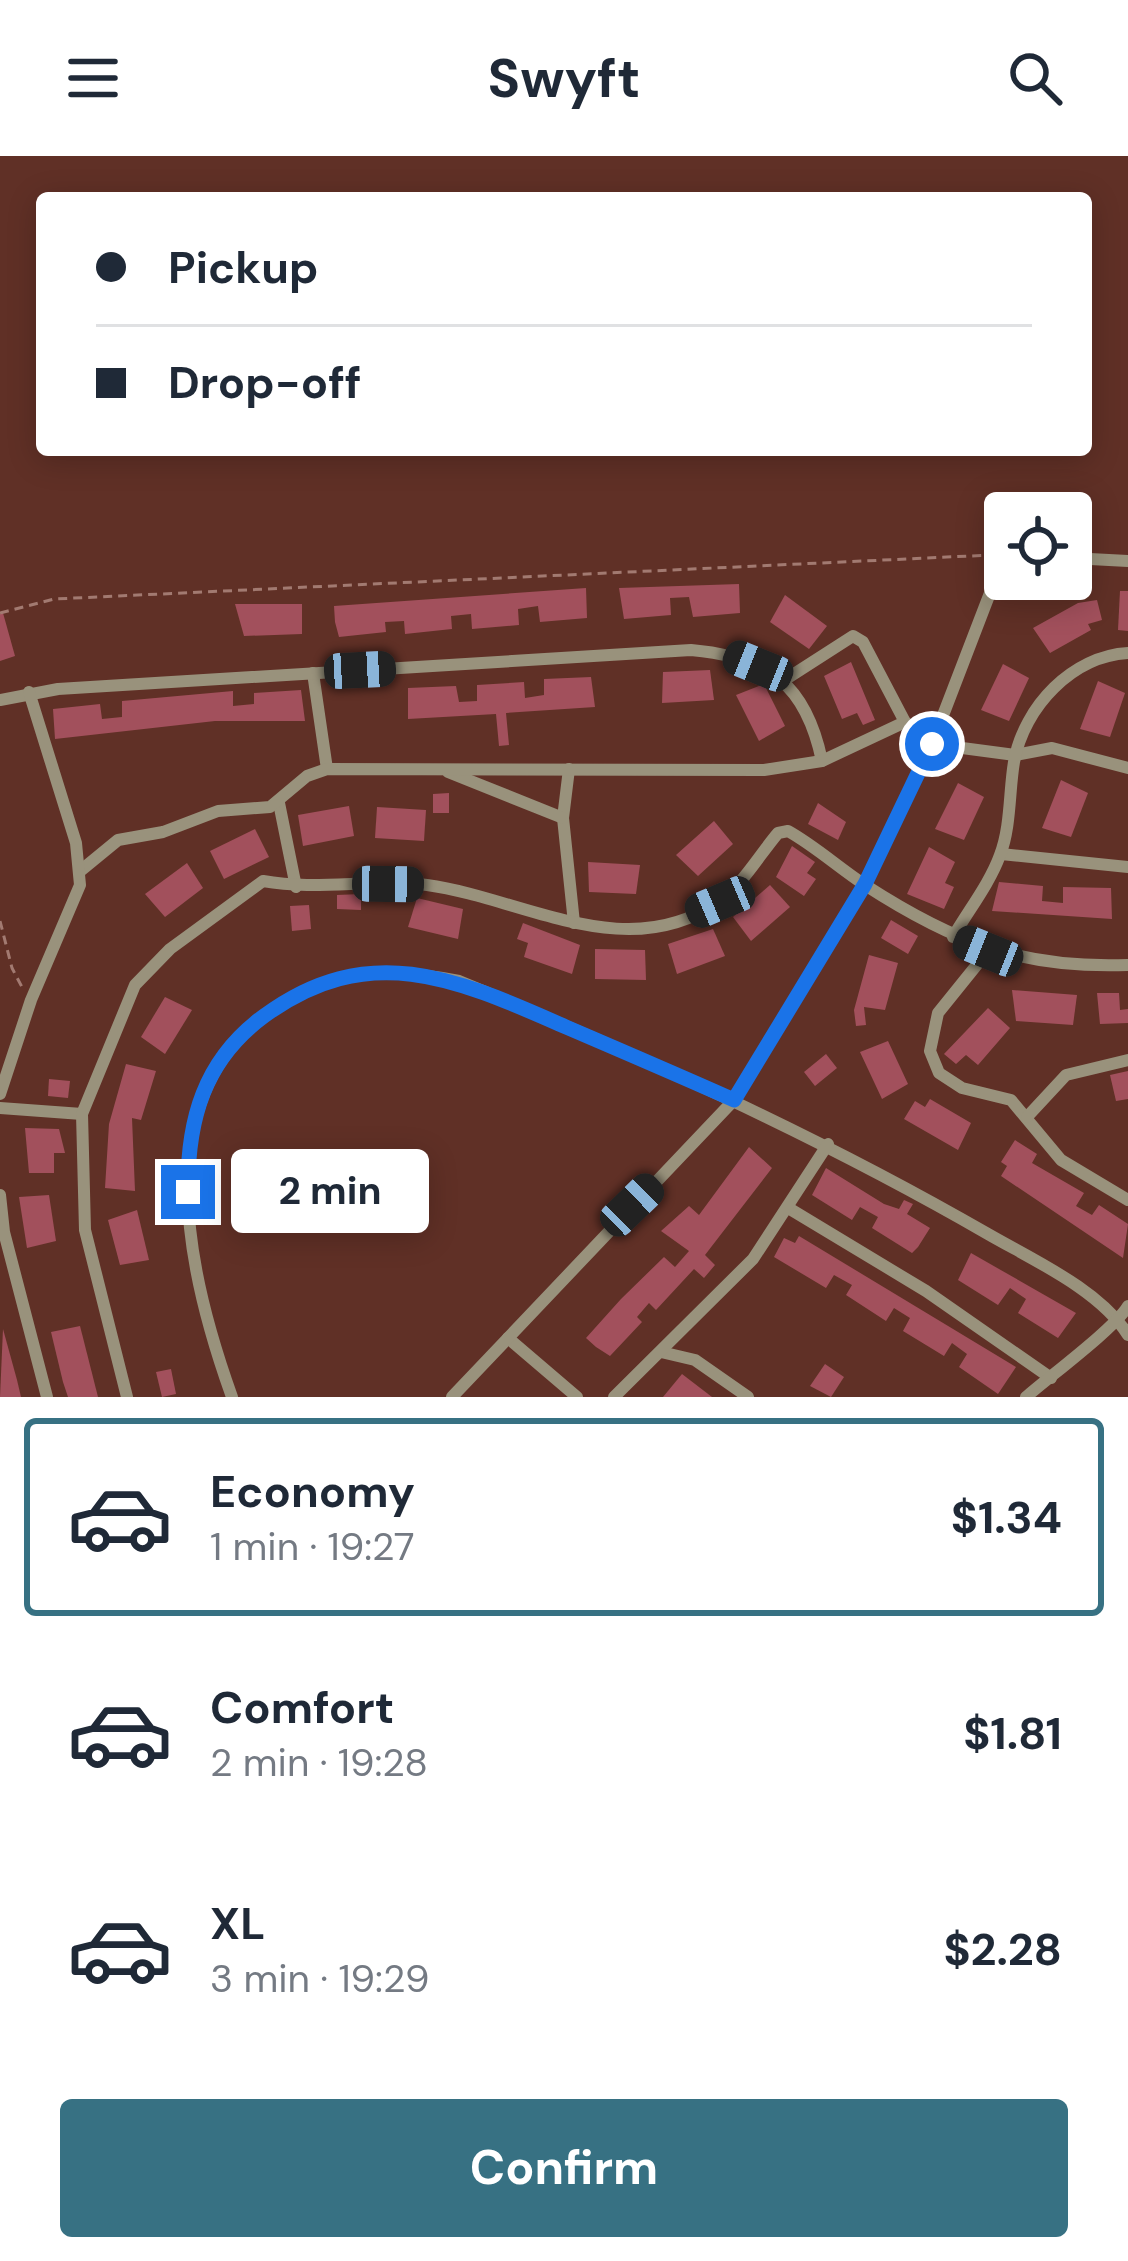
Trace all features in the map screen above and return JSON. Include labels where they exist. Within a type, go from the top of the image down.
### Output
[{"type":"street","points":[[1092,559],[1128,561]]},
{"type":"street","points":[[452,1397],[734,1100],[865,884],[932,744],[987,600]]},
{"type":"street","points":[[783,681],[853,636],[863,643],[905,722],[932,744],[1015,755],[1052,748],[1128,768]]},
{"type":"street","points":[[0,700],[29,692],[691,650],[733,656],[783,681],[809,710],[822,761]]},
{"type":"street","points":[[953,937],[1001,854],[1015,755],[1055,686],[1075,667],[1099,656],[1128,652]]},
{"type":"street","points":[[313,673],[327,769]]},
{"type":"street","points":[[0,1094],[32,1000],[75,906],[79,872],[76,843],[29,692]]},
{"type":"street","points":[[79,872],[118,839],[163,832],[218,811],[279,803],[300,782],[327,769],[695,774],[822,761],[905,722]]},
{"type":"street","points":[[441,769],[563,818]]},
{"type":"street","points":[[568,769],[563,818],[574,923]]},
{"type":"street","points":[[279,803],[296,887]]},
{"type":"street","points":[[127,1397],[85,1230],[82,1114],[136,985],[170,949],[263,881],[296,887],[421,884],[606,931],[640,928],[720,902],[782,831],[953,937],[988,951],[1026,961],[1128,965]]},
{"type":"street","points":[[1001,854],[1128,867]]},
{"type":"street","points":[[988,951],[938,1012],[930,1051],[949,1082],[999,1094],[1027,1117],[1061,1160],[1128,1200]]},
{"type":"street","points":[[232,1397],[188,1225],[194,1109],[213,1069],[244,1030],[277,1006],[358,972],[426,974],[460,981],[828,1144],[1011,1247],[1119,1321],[1128,1335]]},
{"type":"street","points":[[1027,1117],[1066,1075],[1128,1060]]},
{"type":"street","points":[[0,1108],[82,1114]]},
{"type":"street","points":[[614,1397],[753,1259],[790,1209],[828,1144]]},
{"type":"street","points":[[0,1195],[46,1397]]},
{"type":"street","points":[[790,1209],[926,1291],[1052,1378]]},
{"type":"street","points":[[1026,1397],[1084,1344],[1119,1321],[1128,1306]]},
{"type":"street","points":[[508,1338],[577,1397]]},
{"type":"street","points":[[661,1352],[695,1360],[748,1397]]},
{"type":"path","points":[[0,613],[54,598],[984,555]]},
{"type":"path","points":[[0,921],[12,968],[32,1000]]},
{"type":"building","points":[[739,584],[740,613],[693,617],[689,597],[670,598],[671,615],[624,619],[619,588]]},
{"type":"building","points":[[586,588],[587,618],[540,622],[538,606],[518,609],[519,625],[472,629],[471,614],[451,616],[452,629],[405,634],[404,621],[385,622],[386,632],[339,637],[335,622],[334,606]]},
{"type":"building","points":[[1120,591],[1128,591],[1128,631],[1118,630]]},
{"type":"building","points":[[785,595],[827,626],[809,649],[770,622]]},
{"type":"building","points":[[1097,600],[1102,620],[1088,624],[1091,630],[1050,653],[1033,628],[1078,603]]},
{"type":"building","points":[[235,604],[302,604],[302,634],[244,636]]},
{"type":"building","points":[[0,614],[15,656],[0,661]]},
{"type":"building","points":[[851,662],[875,720],[863,725],[857,713],[842,719],[824,676]]},
{"type":"building","points":[[1003,664],[1029,678],[1009,721],[981,710]]},
{"type":"building","points":[[710,670],[714,700],[662,703],[663,672]]},
{"type":"building","points":[[591,677],[595,707],[506,713],[509,745],[499,746],[496,714],[408,719],[408,688],[456,686],[459,702],[477,701],[477,685],[524,682],[525,698],[544,695],[544,679]]},
{"type":"building","points":[[1098,681],[1125,693],[1110,737],[1080,729]]},
{"type":"building","points":[[764,684],[785,726],[759,741],[736,695]]},
{"type":"building","points":[[301,690],[305,721],[215,721],[55,739],[53,709],[100,704],[102,719],[122,717],[122,701],[233,691],[233,706],[254,704],[254,693]]},
{"type":"building","points":[[1061,780],[1088,793],[1071,837],[1042,828]]},
{"type":"building","points":[[958,783],[984,797],[964,840],[935,829]]},
{"type":"building","points":[[449,793],[449,813],[433,813],[433,794]]},
{"type":"building","points":[[818,803],[846,822],[838,840],[808,824]]},
{"type":"building","points":[[349,806],[354,836],[303,846],[298,815]]},
{"type":"building","points":[[377,807],[426,810],[424,841],[375,838]]},
{"type":"building","points":[[714,821],[733,844],[698,876],[676,855]]},
{"type":"building","points":[[255,829],[269,857],[224,879],[210,851]]},
{"type":"building","points":[[792,846],[815,862],[807,873],[816,879],[804,896],[776,877]]},
{"type":"building","points":[[929,847],[955,862],[945,883],[954,887],[944,909],[907,894]]},
{"type":"building","points":[[588,862],[640,865],[636,894],[589,892]]},
{"type":"building","points":[[187,863],[203,888],[165,917],[145,894]]},
{"type":"building","points":[[999,882],[1043,886],[1042,901],[1063,903],[1063,887],[1111,888],[1112,919],[992,911]]},
{"type":"building","points":[[770,885],[790,907],[751,941],[733,917]]},
{"type":"building","points":[[361,894],[361,910],[337,909],[337,895]]},
{"type":"building","points":[[417,898],[463,909],[458,939],[408,927]]},
{"type":"building","points":[[309,905],[311,929],[292,931],[290,906]]},
{"type":"building","points":[[891,920],[918,936],[908,954],[881,938]]},
{"type":"building","points":[[523,923],[580,945],[572,974],[524,957],[528,943],[517,939]]},
{"type":"building","points":[[713,929],[725,956],[677,974],[668,944]]},
{"type":"building","points":[[595,949],[645,950],[646,980],[595,979]]},
{"type":"building","points":[[869,955],[898,963],[885,1010],[864,1007],[866,1025],[856,1026],[854,1010]]},
{"type":"building","points":[[1012,990],[1077,995],[1073,1025],[1016,1021]]},
{"type":"building","points":[[1097,993],[1119,993],[1120,1010],[1128,1009],[1128,1023],[1100,1024]]},
{"type":"building","points":[[165,997],[192,1010],[165,1054],[141,1037]]},
{"type":"building","points":[[988,1008],[1010,1028],[978,1065],[966,1055],[956,1064],[944,1054]]},
{"type":"building","points":[[888,1041],[908,1084],[882,1099],[860,1052]]},
{"type":"building","points":[[826,1054],[837,1068],[815,1086],[804,1072]]},
{"type":"building","points":[[126,1064],[156,1071],[141,1120],[132,1118],[135,1191],[105,1188],[109,1124]]},
{"type":"building","points":[[1128,1071],[1128,1099],[1116,1101],[1110,1075]]},
{"type":"building","points":[[49,1079],[70,1081],[68,1098],[48,1096]]},
{"type":"building","points":[[930,1099],[971,1123],[958,1150],[904,1119],[915,1101],[925,1107]]},
{"type":"building","points":[[25,1128],[59,1129],[65,1153],[54,1153],[54,1173],[29,1173]]},
{"type":"building","points":[[1015,1140],[1037,1154],[1032,1163],[1084,1193],[1076,1206],[1092,1215],[1099,1205],[1128,1224],[1123,1258],[1001,1176],[1007,1166],[1001,1162]]},
{"type":"building","points":[[749,1147],[772,1168],[705,1255],[715,1265],[704,1278],[694,1269],[656,1310],[649,1303],[637,1317],[642,1322],[610,1356],[596,1347],[586,1338],[621,1299],[664,1257],[675,1267],[689,1251],[661,1231],[689,1206],[699,1215]]},
{"type":"building","points":[[826,1168],[884,1204],[899,1209],[904,1200],[913,1204],[907,1214],[930,1228],[918,1247],[912,1253],[872,1228],[878,1217],[860,1207],[852,1220],[812,1195]]},
{"type":"building","points":[[49,1195],[56,1241],[27,1248],[19,1197]]},
{"type":"building","points":[[137,1210],[149,1260],[120,1265],[108,1220]]},
{"type":"building","points":[[799,1236],[1016,1367],[998,1394],[959,1367],[967,1354],[952,1343],[944,1356],[903,1331],[910,1318],[894,1308],[886,1321],[846,1295],[852,1285],[834,1275],[826,1288],[774,1257],[784,1238],[795,1243]]},
{"type":"building","points":[[971,1253],[1076,1313],[1058,1338],[1018,1313],[1026,1299],[1010,1288],[998,1305],[958,1280]]},
{"type":"building","points":[[80,1326],[98,1397],[68,1397],[63,1382],[51,1332]]},
{"type":"building","points":[[3,1329],[17,1380],[21,1397],[0,1397]]},
{"type":"building","points":[[825,1364],[844,1377],[831,1397],[810,1386]]},
{"type":"building","points":[[171,1369],[176,1394],[162,1397],[156,1372]]},
{"type":"building","points":[[682,1374],[712,1397],[663,1397]]},
{"type":"route","points":[[188,1192],[194,1109],[213,1069],[244,1030],[277,1006],[310,988],[358,972],[410,971],[460,981],[734,1100],[865,884],[932,744]]}]
